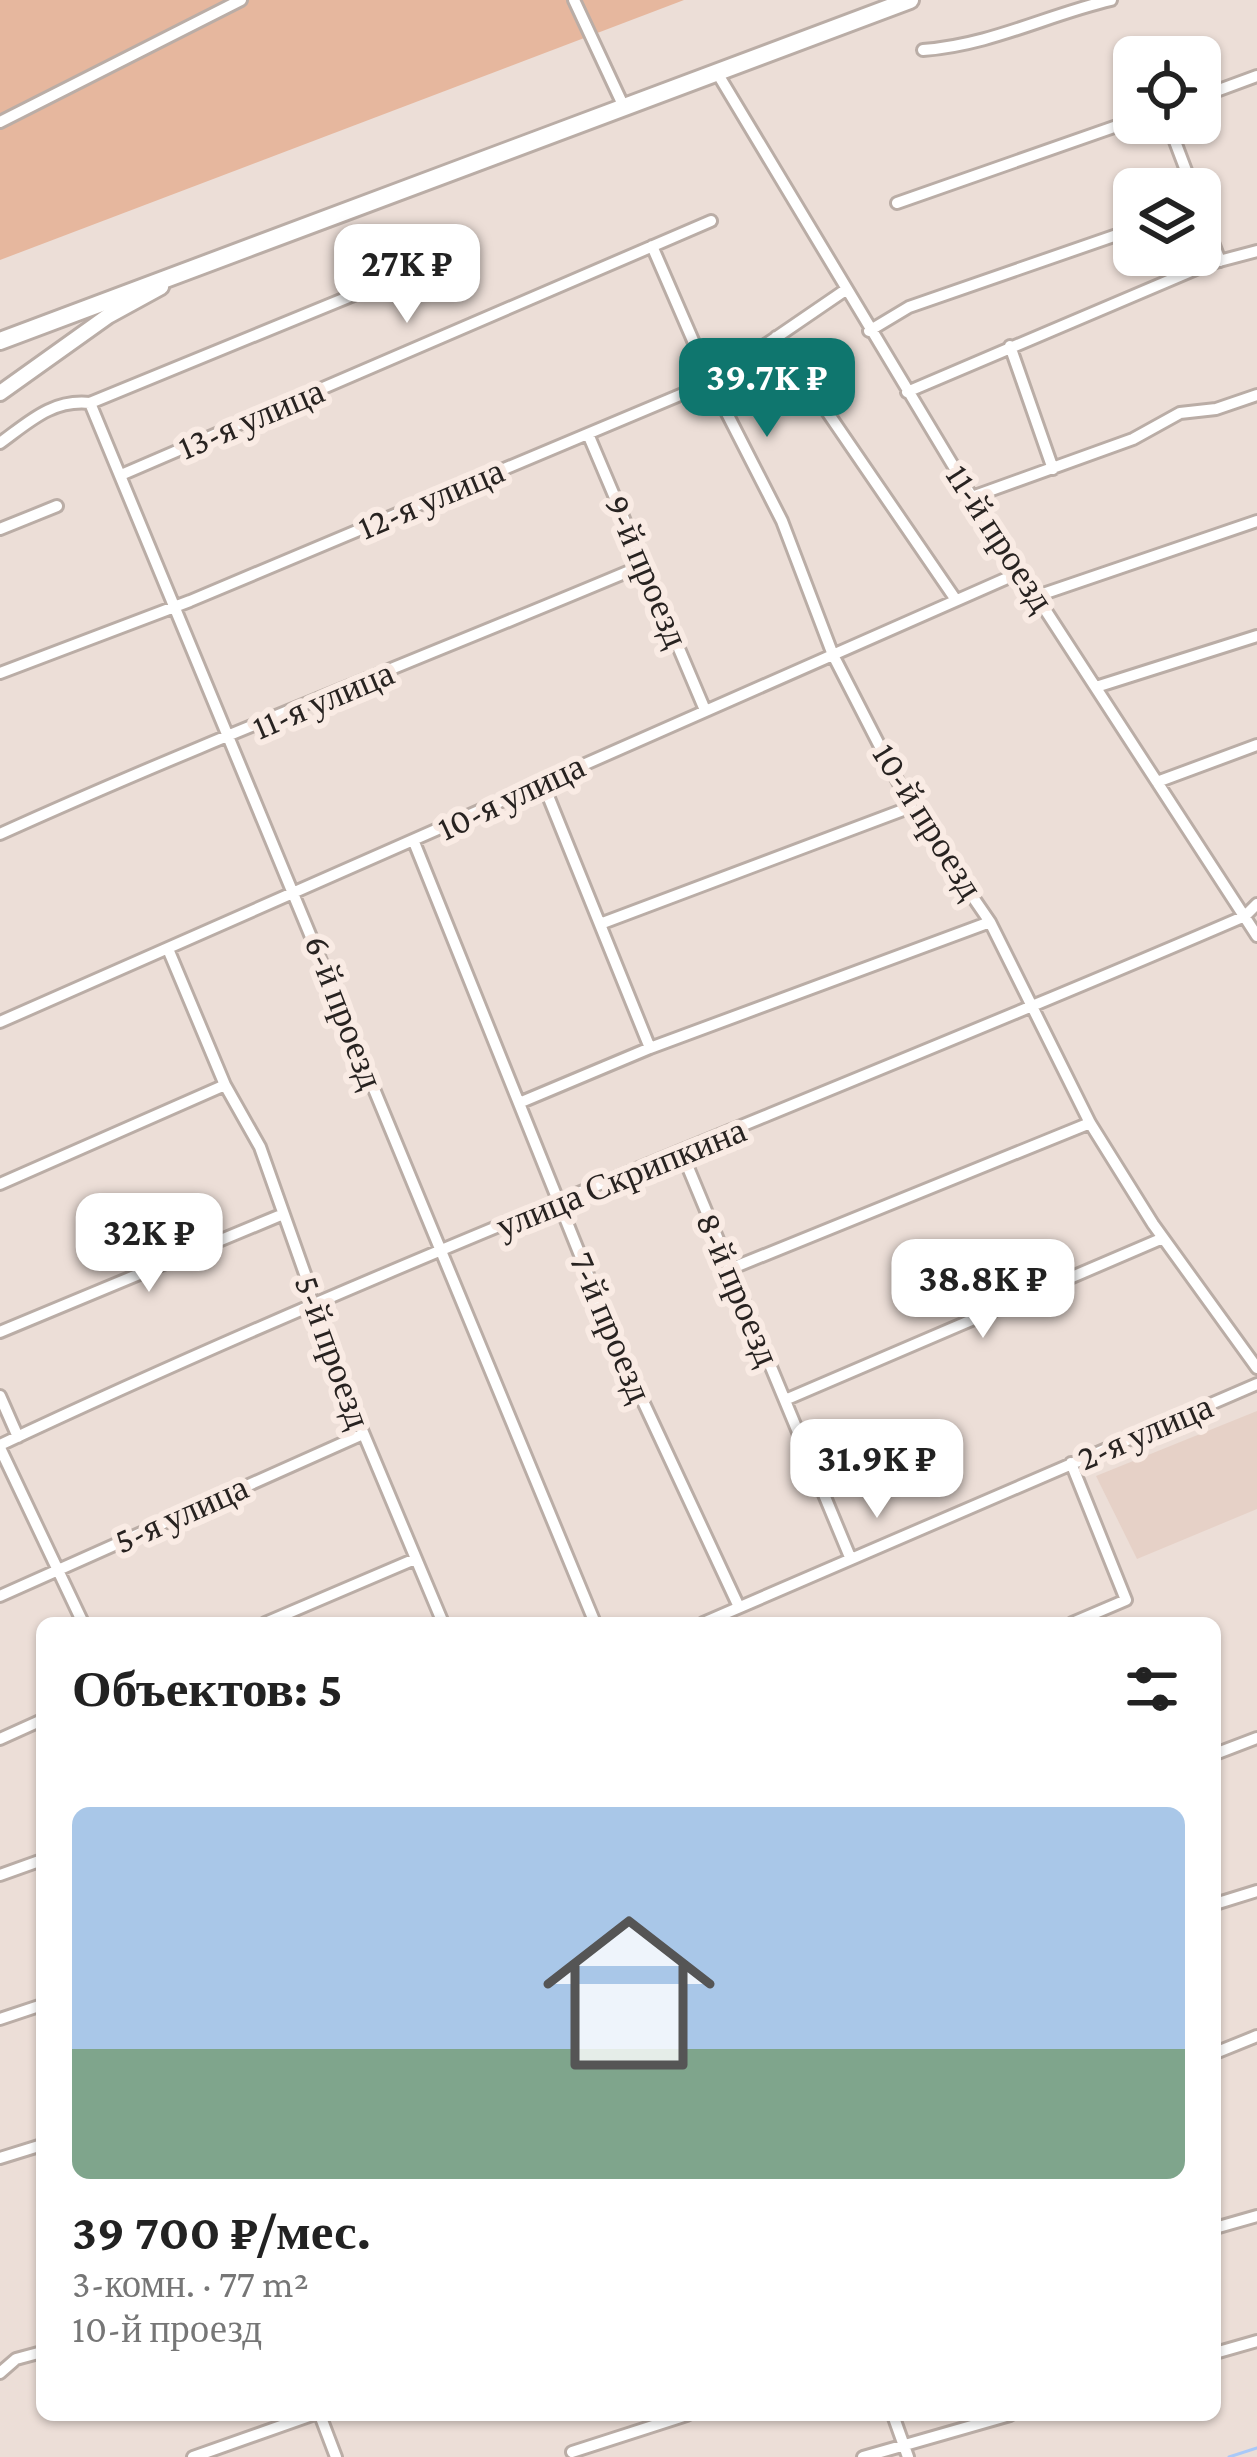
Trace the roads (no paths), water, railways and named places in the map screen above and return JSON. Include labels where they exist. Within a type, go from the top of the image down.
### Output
[{"type":"highway","points":[[0,341],[910,0]]},
{"type":"main road","points":[[0,393],[108,316],[200,266]]},
{"type":"street","points":[[0,122],[241,0]]},
{"type":"street","points":[[574,0],[623,105]]},
{"type":"street","points":[[923,50],[1026,30],[1056,13],[1112,0]]},
{"type":"street","name":"11-й проезд","points":[[716,71],[844,291],[972,496],[1257,936]]},
{"type":"street","points":[[1221,89],[1257,76]]},
{"type":"street","points":[[897,203],[1113,127]]},
{"type":"street","name":"13-я улица","points":[[121,475],[710,221]]},
{"type":"street","points":[[869,331],[909,307],[1113,237]]},
{"type":"street","name":"10-й проезд","points":[[652,246],[711,382],[782,521],[833,655],[911,807],[990,922],[1090,1123],[1162,1238],[1257,1368]]},
{"type":"street","points":[[1221,261],[1257,251]]},
{"type":"street","points":[[907,392],[1183,276]]},
{"type":"street","points":[[0,443],[44,411],[68,401],[90,403],[368,289]]},
{"type":"street","name":"12-я улица","points":[[0,673],[176,605],[711,382],[844,291]]},
{"type":"street","name":"11-й проезд","points":[[776,338],[956,600]]},
{"type":"street","points":[[1010,346],[1053,469]]},
{"type":"street","points":[[972,496],[1133,439],[1180,413],[1216,409],[1257,395]]},
{"type":"street","name":"6-й проезд","points":[[90,403],[297,892],[438,1254],[593,1617]]},
{"type":"street","name":"9-й проезд","points":[[588,434],[705,710]]},
{"type":"street","points":[[0,529],[57,506]]},
{"type":"street","points":[[1037,596],[1257,521]]},
{"type":"street","name":"11-я улица","points":[[0,834],[164,760],[231,737],[646,564]]},
{"type":"street","name":"10-я улица","points":[[0,1022],[1021,572]]},
{"type":"street","points":[[1096,687],[1257,637]]},
{"type":"street","points":[[1157,782],[1257,745]]},
{"type":"street","points":[[542,781],[650,1048]]},
{"type":"street","points":[[600,924],[911,807]]},
{"type":"street","name":"7-й проезд","points":[[414,842],[613,1337],[739,1607]]},
{"type":"street","points":[[1245,916],[1257,904]]},
{"type":"street","name":"улица Скрипкина","points":[[0,1447],[310,1306],[1245,916]]},
{"type":"street","points":[[519,1103],[650,1048],[990,922]]},
{"type":"street","name":"5-й проезд","points":[[168,949],[225,1085],[260,1147],[310,1288],[310,1306],[440,1617]]},
{"type":"street","points":[[0,1184],[225,1085]]},
{"type":"street","points":[[730,1269],[1090,1123]]},
{"type":"street","name":"8-й проезд","points":[[682,1153],[850,1557]]},
{"type":"street","points":[[0,1332],[281,1215]]},
{"type":"street","points":[[785,1400],[1162,1238]]},
{"type":"street","name":"2-я улица","points":[[716,1617],[1257,1384]]},
{"type":"street","points":[[0,1396],[18,1437]]},
{"type":"street","name":"5-я улица","points":[[0,1596],[363,1434]]},
{"type":"street","points":[[0,1447],[80,1617]]},
{"type":"street","points":[[1071,1463],[1126,1600],[1086,1617]]},
{"type":"street","points":[[280,1617],[415,1559]]},
{"type":"street","points":[[0,1739],[36,1723]]},
{"type":"street","points":[[1221,1752],[1257,1738]]},
{"type":"street","points":[[0,1875],[36,1862]]},
{"type":"street","points":[[1221,1902],[1257,1891]]},
{"type":"street","points":[[0,2019],[36,2007]]},
{"type":"street","points":[[1221,2051],[1257,2036]]},
{"type":"street","points":[[0,2158],[36,2147]]},
{"type":"street","points":[[1221,2226],[1257,2216]]},
{"type":"street","points":[[1221,2352],[1257,2341]]},
{"type":"street","points":[[0,2373],[16,2359],[36,2354]]},
{"type":"street","points":[[193,2457],[298,2421]]},
{"type":"street","points":[[319,2421],[336,2457]]},
{"type":"street","points":[[572,2452],[664,2421]]},
{"type":"street","points":[[895,2421],[906,2452]]},
{"type":"street","points":[[863,2457],[906,2452],[993,2421]]},
{"type":"waterway","points":[[1229,2457],[1257,2448]]}]
